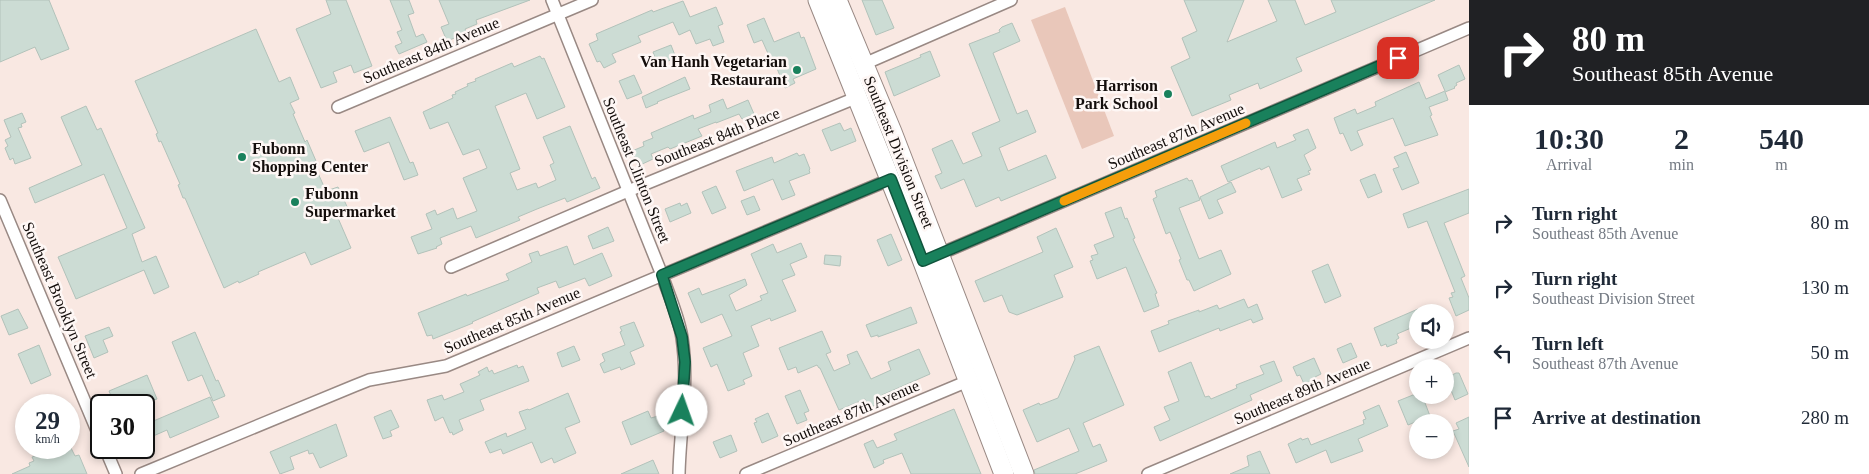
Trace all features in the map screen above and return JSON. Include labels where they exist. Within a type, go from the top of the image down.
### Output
[{"type":"main road","name":"Southeast Division Street","points":[[818,0],[891,179],[931,257],[995,402],[1024,474]]},
{"type":"main road","name":"Southeast Division Street","points":[[836,0],[892,132],[968,381],[1004,474]]},
{"type":"main road","points":[[858,98],[865,95],[868,97],[881,126],[892,132]]},
{"type":"main road","points":[[992,443],[1007,459],[1013,474]]},
{"type":"street","name":"Southeast Clinton Street","points":[[552,0],[678,318],[685,362],[679,474]]},
{"type":"street","name":"Southeast 84th Avenue","points":[[338,107],[592,0]]},
{"type":"street","points":[[864,64],[1011,0]]},
{"type":"street","name":"Southeast 87th Avenue","points":[[931,257],[1469,28]]},
{"type":"street","name":"Southeast 84th Place","points":[[451,267],[628,191],[858,98]]},
{"type":"street","name":"Southeast 85th Avenue","points":[[141,474],[361,383],[446,366],[891,179]]},
{"type":"street","name":"Southeast Brooklyn Street","points":[[0,200],[90,414]]},
{"type":"street","name":"Southeast 89th Avenue","points":[[1148,474],[1469,338]]},
{"type":"street","name":"Southeast 87th Avenue","points":[[746,474],[968,381]]},
{"type":"street","points":[[110,459],[116,474]]},
{"type":"shaded area","points":[[1065,7],[1114,136],[1082,149],[1031,20]]},
{"type":"building","points":[[0,0],[49,0],[69,49],[41,60],[35,47],[0,62]]},
{"type":"building","points":[[326,0],[346,0],[372,66],[354,73],[351,65],[333,72],[337,82],[321,88],[296,29],[331,14]]},
{"type":"building","points":[[390,0],[409,0],[414,13],[408,15],[416,37],[423,34],[427,42],[399,54],[395,46],[402,43],[397,32],[402,30]]},
{"type":"building","points":[[439,0],[530,0],[476,20],[477,24],[465,29],[467,33],[447,41],[441,27],[449,24]]},
{"type":"building","points":[[862,0],[882,0],[894,28],[876,35]]},
{"type":"building","points":[[1184,0],[1244,0],[1227,42],[1277,21],[1268,0],[1295,0],[1305,25],[1336,12],[1331,0],[1435,0],[1296,58],[1302,71],[1260,89],[1258,83],[1229,95],[1231,100],[1192,116],[1171,67],[1190,58],[1182,38],[1197,31]]},
{"type":"building","points":[[683,1],[690,17],[716,7],[723,24],[718,26],[724,42],[713,46],[710,39],[696,44],[690,30],[679,35],[673,22],[638,36],[641,42],[612,54],[616,62],[604,68],[600,61],[597,62],[589,44],[598,40],[596,34],[652,10],[653,12]]},
{"type":"building","points":[[764,18],[774,42],[799,32],[801,38],[804,37],[816,69],[793,79],[795,83],[785,88],[762,40],[754,43],[747,25]]},
{"type":"building","points":[[1012,23],[1020,41],[993,53],[1017,114],[1027,110],[1036,132],[999,148],[1008,171],[1046,155],[1056,178],[1001,201],[999,197],[976,207],[964,179],[941,189],[935,176],[942,173],[932,149],[952,140],[963,164],[982,156],[972,133],[1000,121],[969,44],[1000,32],[999,30],[1002,27]]},
{"type":"building","name":"Fubonn Shopping Center","points":[[256,29],[279,82],[290,77],[299,99],[290,103],[295,113],[293,114],[305,142],[307,140],[316,161],[313,162],[326,191],[338,187],[350,213],[338,218],[351,248],[311,265],[305,252],[258,272],[259,274],[239,283],[238,281],[224,288],[185,198],[183,198],[178,185],[180,184],[161,141],[159,142],[156,134],[158,133],[135,81]]},
{"type":"building","points":[[671,45],[676,58],[658,65],[653,52]]},
{"type":"building","points":[[930,51],[940,76],[894,96],[885,72],[921,57],[920,55]]},
{"type":"building","points":[[540,56],[542,59],[544,58],[565,107],[537,119],[526,93],[495,106],[520,169],[510,173],[517,190],[536,183],[538,188],[556,180],[550,165],[554,163],[543,137],[570,126],[592,179],[595,177],[600,188],[567,202],[565,198],[537,209],[518,217],[520,220],[476,238],[471,226],[440,238],[442,244],[437,248],[418,254],[411,237],[432,229],[426,214],[435,210],[437,215],[453,208],[457,219],[477,211],[463,178],[487,168],[479,149],[463,155],[448,122],[430,129],[423,112],[453,98],[452,95],[456,94],[455,92],[468,86],[467,84],[476,81],[475,79],[512,63],[514,67]]},
{"type":"building","points":[[1459,65],[1465,79],[1456,83],[1455,88],[1445,92],[1448,100],[1429,107],[1432,115],[1430,116],[1438,135],[1405,146],[1393,118],[1357,131],[1363,145],[1351,151],[1343,133],[1340,134],[1334,118],[1355,109],[1357,114],[1376,106],[1375,102],[1419,82],[1426,99],[1445,91],[1438,75]]},
{"type":"building","points":[[634,75],[642,93],[627,99],[619,81]]},
{"type":"building","points":[[685,77],[690,89],[646,108],[642,97]]},
{"type":"building","points":[[723,99],[727,109],[748,100],[754,114],[742,119],[739,114],[698,129],[702,136],[670,149],[668,147],[651,154],[653,159],[638,166],[632,151],[644,146],[643,142],[653,138],[651,133],[693,115],[694,119],[711,112],[709,105]]},
{"type":"building","points":[[86,106],[97,130],[101,128],[145,228],[132,234],[142,262],[156,256],[169,287],[154,294],[144,270],[76,299],[58,257],[127,228],[104,174],[35,203],[29,188],[82,165],[61,117]]},
{"type":"building","points":[[22,113],[26,122],[21,124],[22,127],[18,128],[31,158],[15,164],[13,158],[10,160],[5,148],[8,146],[5,140],[11,137],[4,120]]},
{"type":"building","points":[[390,117],[410,163],[413,162],[418,175],[404,180],[389,142],[364,152],[355,131]]},
{"type":"building","points":[[840,123],[844,131],[851,128],[856,141],[831,151],[822,130]]},
{"type":"building","points":[[1308,129],[1316,148],[1304,155],[1311,170],[1308,171],[1310,174],[1297,179],[1302,190],[1282,198],[1269,166],[1228,182],[1221,166],[1275,142],[1277,148],[1296,140],[1293,135]]},
{"type":"building","points":[[1406,152],[1419,183],[1402,190],[1393,169],[1399,167],[1394,157]]},
{"type":"building","points":[[797,153],[799,156],[804,154],[810,173],[789,181],[795,195],[782,200],[773,179],[744,191],[736,171],[772,157],[774,163]]},
{"type":"building","points":[[1375,174],[1382,192],[1368,198],[1360,180]]},
{"type":"building","points":[[1187,178],[1189,181],[1192,180],[1200,200],[1179,208],[1199,259],[1221,250],[1231,274],[1194,291],[1189,280],[1187,280],[1170,232],[1166,234],[1153,199],[1157,197],[1155,191]]},
{"type":"building","points":[[1231,182],[1236,192],[1217,200],[1223,213],[1209,219],[1200,197]]},
{"type":"building","points":[[716,186],[726,208],[712,214],[702,192]]},
{"type":"building","points":[[1469,189],[1469,213],[1444,223],[1465,276],[1461,278],[1469,298],[1469,310],[1456,316],[1454,304],[1451,304],[1449,298],[1453,297],[1451,293],[1455,292],[1427,221],[1408,228],[1403,214]]},
{"type":"building","points":[[754,196],[760,210],[747,215],[741,201]]},
{"type":"building","points":[[680,203],[681,206],[687,203],[691,213],[670,222],[665,209]]},
{"type":"building","points":[[1121,207],[1157,293],[1155,294],[1159,306],[1144,312],[1126,267],[1097,279],[1090,261],[1093,260],[1091,256],[1098,254],[1094,245],[1114,237],[1105,213]]},
{"type":"building","points":[[608,227],[614,241],[593,249],[588,236]]},
{"type":"building","points":[[1056,228],[1073,267],[1054,275],[1063,297],[1017,315],[1009,312],[1002,295],[984,302],[975,281],[1043,252],[1037,237]]},
{"type":"building","points":[[891,234],[902,260],[888,266],[877,240]]},
{"type":"building","points":[[801,243],[807,257],[790,264],[795,275],[782,280],[796,311],[771,321],[770,318],[751,326],[759,346],[743,353],[752,376],[743,380],[745,384],[728,391],[717,364],[711,367],[703,348],[732,336],[722,314],[701,323],[688,293],[699,288],[702,295],[745,279],[747,285],[729,295],[736,311],[762,300],[760,296],[768,293],[751,254],[773,244],[777,253]]},
{"type":"building","points":[[567,246],[574,265],[602,253],[612,276],[589,286],[585,278],[559,288],[556,281],[537,288],[539,293],[473,323],[433,339],[432,335],[427,336],[418,313],[509,280],[506,274],[532,262],[529,254],[538,251],[540,256]]},
{"type":"building","points":[[825,255],[841,256],[840,266],[824,264]]},
{"type":"building","points":[[1328,264],[1341,296],[1325,303],[1312,271]]},
{"type":"building","points":[[1244,299],[1248,308],[1257,304],[1263,319],[1253,323],[1251,319],[1220,331],[1219,328],[1159,352],[1151,331],[1169,324],[1168,321],[1199,310],[1199,312],[1217,305],[1219,309]]},
{"type":"building","points":[[911,307],[917,323],[878,337],[878,335],[871,337],[866,325]]},
{"type":"building","points":[[18,309],[28,328],[9,335],[1,316]]},
{"type":"building","points":[[1409,313],[1409,329],[1397,334],[1399,338],[1396,340],[1397,343],[1387,347],[1386,344],[1381,346],[1374,328]]},
{"type":"building","points":[[634,322],[644,346],[630,352],[635,364],[621,370],[620,367],[604,373],[600,364],[605,361],[602,354],[625,345],[620,327]]},
{"type":"building","points":[[109,327],[113,336],[103,340],[108,352],[94,358],[85,336]]},
{"type":"building","points":[[822,331],[831,352],[826,354],[834,371],[850,364],[847,355],[857,351],[871,379],[891,370],[888,362],[919,349],[930,374],[882,395],[884,401],[869,408],[865,399],[839,410],[820,368],[817,365],[798,373],[796,367],[788,370],[779,348]]},
{"type":"building","points":[[195,332],[216,381],[218,380],[225,396],[213,401],[202,375],[188,381],[172,342]]},
{"type":"building","points":[[1351,343],[1357,357],[1343,363],[1337,349]]},
{"type":"building","points":[[39,345],[51,375],[31,384],[18,354]]},
{"type":"building","points":[[574,346],[580,360],[562,367],[557,353]]},
{"type":"building","points":[[1099,346],[1124,405],[1083,423],[1093,447],[1100,444],[1107,461],[1075,474],[1035,474],[1034,470],[1079,451],[1069,428],[1037,442],[1023,410],[1058,398],[1075,359],[1074,356]]},
{"type":"building","points":[[1314,358],[1321,374],[1315,377],[1316,379],[1304,384],[1300,375],[1297,376],[1293,367]]},
{"type":"building","points":[[1274,361],[1282,381],[1250,395],[1252,400],[1160,441],[1154,427],[1170,420],[1164,407],[1179,401],[1168,372],[1191,362],[1205,397],[1209,396],[1211,399],[1237,388],[1236,385],[1264,374],[1260,366]]},
{"type":"building","points":[[517,365],[518,368],[523,366],[529,381],[480,400],[484,410],[459,420],[463,430],[453,435],[452,432],[450,433],[443,417],[435,421],[427,400],[442,395],[444,400],[464,392],[460,384],[480,375],[478,372],[487,367],[489,372],[492,370],[494,374]]},
{"type":"building","points":[[1459,373],[1468,394],[1455,400],[1454,398],[1454,374]]},
{"type":"building","points":[[147,375],[155,394],[110,394],[109,391]]},
{"type":"building","points":[[800,390],[809,411],[804,413],[807,420],[797,424],[785,396]]},
{"type":"building","points":[[568,393],[580,422],[565,428],[576,453],[554,463],[552,458],[541,463],[532,442],[503,454],[501,449],[490,453],[485,442],[506,433],[507,437],[526,429],[519,412],[529,410]]},
{"type":"building","points":[[210,397],[219,417],[170,438],[167,430],[155,435],[155,420]]},
{"type":"building","points":[[1409,397],[1409,404],[1425,404],[1429,414],[1409,414],[1408,425],[1398,401]]},
{"type":"building","points":[[1379,405],[1388,426],[1358,439],[1363,451],[1331,463],[1326,450],[1296,463],[1288,444],[1301,438],[1302,440],[1308,438],[1311,445],[1364,424],[1363,420],[1366,419],[1363,412]]},
{"type":"building","points":[[954,409],[981,474],[911,474],[902,453],[883,460],[884,463],[874,468],[864,444],[873,440],[877,448],[897,440],[894,434]]},
{"type":"building","points":[[391,410],[399,427],[390,431],[392,436],[383,439],[374,417]]},
{"type":"building","points":[[648,411],[651,418],[658,416],[664,431],[631,445],[622,422]]},
{"type":"building","points":[[768,413],[778,436],[762,443],[754,423],[757,422],[755,419]]},
{"type":"building","points":[[1469,417],[1469,467],[1454,433],[1454,431],[1459,429],[1456,423]]},
{"type":"building","points":[[336,424],[347,456],[320,468],[313,453],[309,454],[308,450],[290,457],[294,469],[280,474],[270,452]]},
{"type":"building","points":[[731,435],[737,451],[720,458],[713,442]]},
{"type":"building","points":[[1260,451],[1270,474],[1230,474],[1249,466],[1247,456]]},
{"type":"building","points":[[80,457],[87,474],[12,474],[30,466],[29,463],[34,461],[33,459],[80,459]]},
{"type":"building","points":[[653,460],[659,474],[621,474]]},
{"type":"slow traffic","points":[[1064,201],[1246,123]]},
{"type":"place","name":"Van Hanh Vegetarian Restaurant","points":[[797,70]]},
{"type":"place","name":"Harrison Park School","points":[[1168,94]]},
{"type":"place","name":"Fubonn Shopping Center","points":[[242,157]]},
{"type":"place","name":"Fubonn Supermarket","points":[[295,202]]},
{"type":"route","points":[[682,411],[685,362],[682,337],[678,318],[662,275],[891,179],[923,261],[1398,58]]}]
